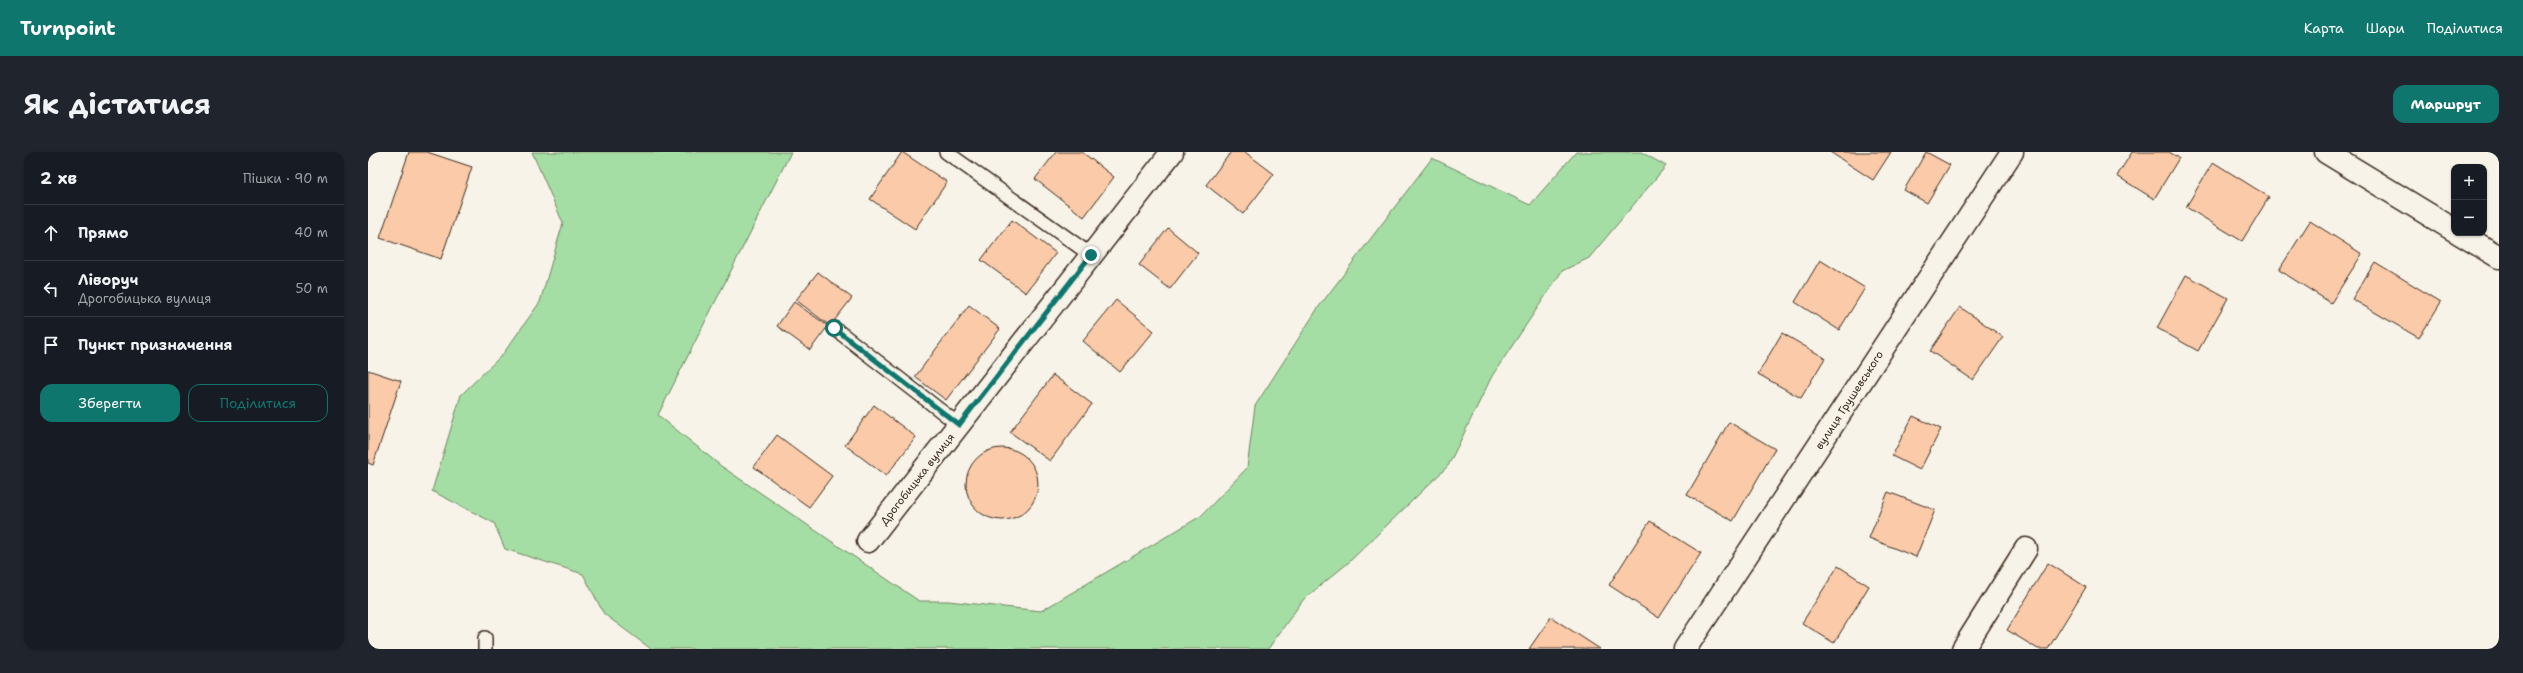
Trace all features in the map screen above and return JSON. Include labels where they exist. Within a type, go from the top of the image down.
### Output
[{"type":"street","name":"Дрогобицька вулиця","points":[[868,541],[1172,152]]},
{"type":"street","name":"вулиця Грушевського","points":[[1685,649],[2012,152]]},
{"type":"street","points":[[2326,152],[2451,228]]},
{"type":"street","points":[[2464,236],[2499,257]]},
{"type":"street","points":[[1963,649],[2026,549]]},
{"type":"lane","points":[[946,152],[1091,255]]},
{"type":"lane","points":[[834,328],[959,425]]},
{"type":"green space","points":[[532,152],[791,152],[658,415],[721,466],[919,601],[948,601],[1041,611],[1201,516],[1247,468],[1255,406],[1318,308],[1432,158],[1530,205],[1576,152],[1641,152],[1666,166],[1589,258],[1562,271],[1492,376],[1448,466],[1348,563],[1303,600],[1268,649],[651,649],[604,614],[583,574],[505,549],[494,523],[432,491],[461,395],[503,354],[540,302],[563,223]]},
{"type":"building","points":[[409,152],[427,152],[472,167],[441,259],[380,238]]},
{"type":"building","points":[[902,152],[947,182],[915,229],[870,199]]},
{"type":"building","points":[[1056,152],[1082,152],[1114,177],[1084,217],[1035,179]]},
{"type":"building","points":[[1231,152],[1245,152],[1274,174],[1243,214],[1206,185]]},
{"type":"building","points":[[1830,152],[1891,152],[1873,180]]},
{"type":"building","points":[[1926,152],[1950,165],[1927,203],[1904,190]]},
{"type":"building","points":[[2132,152],[2169,152],[2179,158],[2154,199],[2117,176]]},
{"type":"building","points":[[2213,162],[2269,197],[2242,241],[2186,207]]},
{"type":"building","points":[[1012,220],[1056,253],[1026,293],[981,260]]},
{"type":"building","points":[[2310,221],[2362,254],[2331,303],[2279,270]]},
{"type":"building","points":[[1168,228],[1198,253],[1170,289],[1139,265]]},
{"type":"building","points":[[1820,260],[1865,288],[1839,330],[1795,302]]},
{"type":"building","points":[[2375,262],[2441,302],[2419,338],[2352,299]]},
{"type":"building","points":[[818,272],[852,298],[830,326],[796,300]]},
{"type":"building","points":[[2186,275],[2228,298],[2198,351],[2157,328]]},
{"type":"building","points":[[1116,300],[1154,331],[1120,372],[1083,341]]},
{"type":"building","points":[[794,302],[828,326],[810,350],[777,326]]},
{"type":"building","points":[[969,305],[1000,329],[946,400],[915,377]]},
{"type":"building","points":[[1960,307],[2003,337],[1973,380],[1930,351]]},
{"type":"building","points":[[1782,333],[1825,358],[1801,398],[1758,374]]},
{"type":"building","points":[[368,370],[401,381],[373,465],[368,463]]},
{"type":"building","points":[[1053,375],[1092,404],[1050,461],[1010,432]]},
{"type":"building","points":[[874,405],[916,437],[886,476],[845,445]]},
{"type":"building","points":[[1913,416],[1941,429],[1920,470],[1892,456]]},
{"type":"building","points":[[1729,422],[1775,449],[1733,521],[1687,495]]},
{"type":"building","points":[[777,435],[832,476],[809,507],[754,467]]},
{"type":"building","points":[[995,448],[1009,448],[1016,450],[1028,458],[1036,470],[1038,484],[1036,498],[1028,510],[1016,518],[1009,520],[995,520],[988,518],[976,510],[968,498],[966,491],[966,477],[968,470],[976,458],[988,450]]},
{"type":"building","points":[[1888,492],[1935,510],[1916,557],[1869,538]]},
{"type":"building","points":[[1650,521],[1701,553],[1659,618],[1609,585]]},
{"type":"building","points":[[2048,563],[2086,587],[2048,649],[2038,649],[2007,630]]},
{"type":"building","points":[[1838,566],[1869,586],[1834,643],[1802,623]]},
{"type":"building","points":[[1551,617],[1600,649],[1529,649]]},
{"type":"route","points":[[834,328],[959,425],[1091,255]]}]
